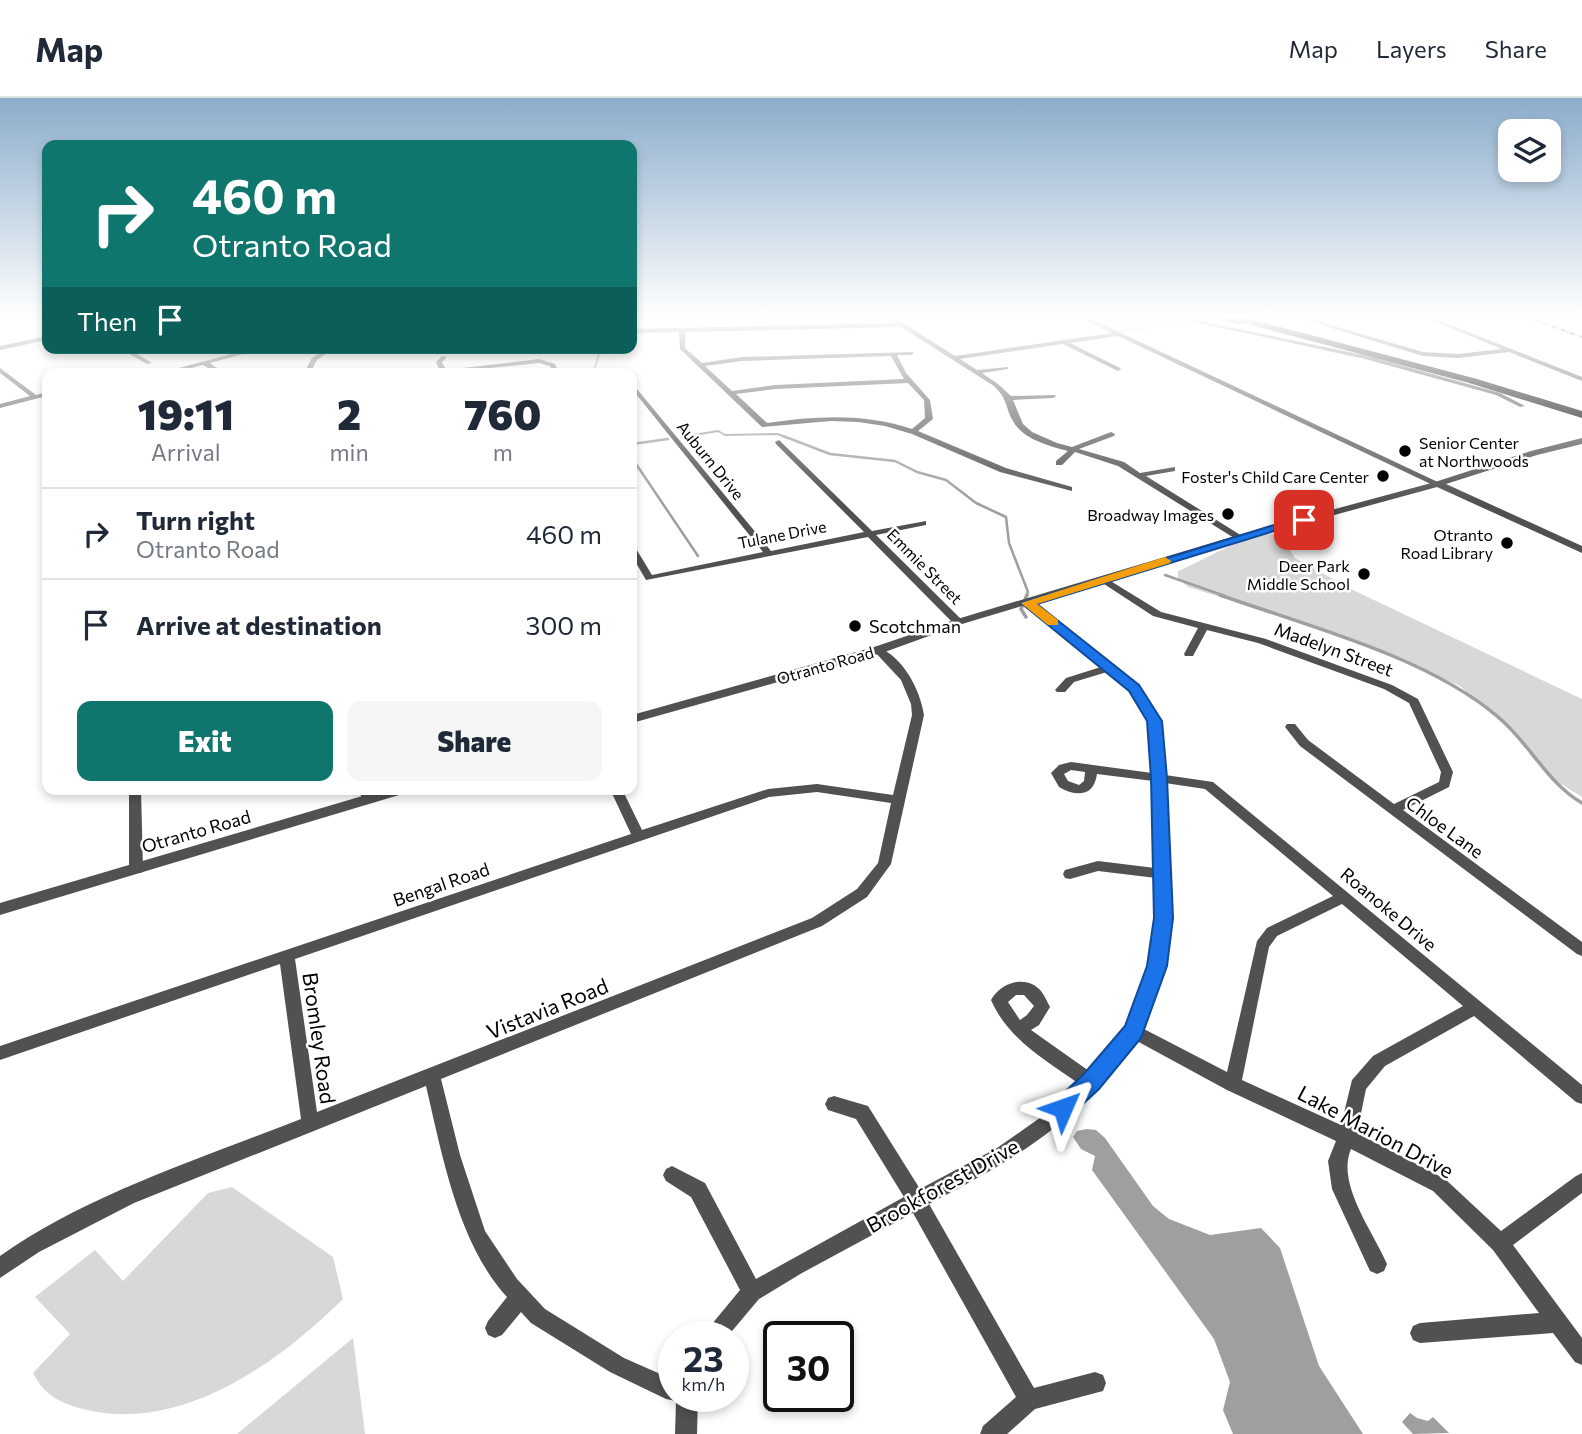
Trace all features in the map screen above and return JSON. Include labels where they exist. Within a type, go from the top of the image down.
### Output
[{"type":"highway","points":[[1463,378],[1582,415]]},
{"type":"highway","points":[[1484,378],[1509,385]]},
{"type":"highway","points":[[1487,378],[1582,407]]},
{"type":"street","points":[[11,378],[36,397]]},
{"type":"street","points":[[715,378],[765,425],[821,418],[873,421],[914,431],[1003,471],[1069,489]]},
{"type":"street","points":[[907,378],[927,400],[929,419],[914,431]]},
{"type":"street","points":[[986,378],[1009,398],[1017,424],[1027,433],[1046,442],[1103,456],[1141,475],[1239,538]]},
{"type":"street","points":[[1213,378],[1582,550]]},
{"type":"street","points":[[1442,378],[1498,394],[1522,406]]},
{"type":"street","points":[[731,393],[775,387],[909,381]]},
{"type":"street","name":"Auburn Drive","points":[[637,391],[768,553]]},
{"type":"street","points":[[0,406],[42,395]]},
{"type":"street","points":[[1009,398],[1053,396]]},
{"type":"street","points":[[1059,463],[1075,449],[1111,434]]},
{"type":"street","points":[[779,442],[870,533]]},
{"type":"street","name":"Otranto Road","points":[[637,718],[878,650],[958,622],[1239,538],[1438,484],[1533,453],[1582,442]]},
{"type":"street","points":[[1141,475],[1172,469]]},
{"type":"street","name":"Tulane Drive","points":[[637,558],[649,578],[923,523]]},
{"type":"street","name":"Emmie Street","points":[[870,533],[958,622]]},
{"type":"street","name":"Madelyn Street","points":[[1104,580],[1157,614],[1262,641],[1357,674],[1414,701],[1447,772],[1445,784],[1392,810]]},
{"type":"street","name":"Brookforest Drive","points":[[728,1321],[752,1292],[916,1199],[1003,1154],[1050,1121],[1091,1082],[1133,1031],[1157,966],[1164,918],[1159,778],[1154,721],[1134,688],[1111,667],[1027,603]]},
{"type":"street","points":[[1189,653],[1204,626]]},
{"type":"street","name":"Vistavia Road","points":[[0,1268],[32,1245],[128,1196],[817,922],[862,893],[884,864],[918,715],[917,695],[904,675],[878,650]]},
{"type":"street","points":[[1061,690],[1070,680],[1111,667]]},
{"type":"street","name":"Chloe Lane","points":[[1291,727],[1304,743],[1582,950]]},
{"type":"street","points":[[1092,769],[1159,778]]},
{"type":"street","name":"Roanoke Drive","points":[[1159,778],[1209,785],[1582,1096]]},
{"type":"street","name":"Bengal Road","points":[[0,1053],[741,801],[794,789],[817,788],[900,800]]},
{"type":"street","points":[[135,795],[136,869]]},
{"type":"street","name":"Otranto Road","points":[[0,909],[136,869],[367,795]]},
{"type":"street","points":[[619,795],[639,836]]},
{"type":"street","points":[[1070,874],[1098,866],[1163,874]]},
{"type":"street","points":[[1233,1084],[1262,945],[1272,932],[1344,897]]},
{"type":"street","name":"Bromley Road","points":[[287,957],[310,1124]]},
{"type":"street","points":[[1377,1264],[1341,1189],[1337,1161],[1347,1137],[1358,1086],[1378,1061],[1476,1007]]},
{"type":"street","points":[[1020,1029],[1091,1082]]},
{"type":"street","name":"Lake Marion Drive","points":[[1133,1031],[1233,1084],[1347,1137],[1439,1185],[1500,1243],[1582,1355]]},
{"type":"street","points":[[432,1077],[451,1155],[477,1236],[520,1297],[538,1316],[606,1358],[658,1383]]},
{"type":"street","points":[[834,1104],[862,1112],[916,1199],[1029,1400]]},
{"type":"street","points":[[672,1175],[698,1190],[752,1292]]},
{"type":"street","points":[[1500,1243],[1582,1182]]},
{"type":"street","points":[[495,1328],[520,1297]]},
{"type":"street","points":[[1420,1334],[1558,1322]]},
{"type":"street","points":[[991,1434],[1029,1400],[1095,1383]]},
{"type":"street","points":[[685,1434],[686,1412]]},
{"type":"shaded area","points":[[1272,534],[1282,537],[1295,558],[1353,590],[1582,699],[1582,797],[1548,776],[1528,746],[1460,686],[1383,652],[1282,616],[1188,587],[1178,578],[1178,571],[1224,549]]},
{"type":"shaded area","points":[[1096,1130],[1105,1138],[1153,1206],[1169,1219],[1210,1235],[1261,1228],[1280,1248],[1319,1366],[1363,1434],[1233,1434],[1223,1410],[1230,1382],[1214,1339],[1092,1170],[1095,1156],[1081,1149],[1073,1137],[1077,1131]]},
{"type":"shaded area","points":[[232,1187],[333,1257],[343,1299],[289,1347],[258,1369],[191,1402],[156,1411],[120,1414],[75,1407],[60,1401],[42,1387],[33,1373],[70,1334],[35,1297],[95,1250],[123,1281],[208,1193]]},
{"type":"shaded area","points":[[353,1338],[365,1434],[237,1434]]},
{"type":"shaded area","points":[[1410,1413],[1428,1421],[1433,1417],[1449,1433],[1413,1434],[1402,1422]]},
{"type":"waterway","points":[[689,436],[682,437],[718,431],[725,435],[778,434],[787,438]]},
{"type":"waterway","points":[[783,436],[830,454],[895,461],[917,472],[946,480],[976,503],[1006,517],[1009,543],[1028,592],[1026,596]]},
{"type":"waterway","points":[[637,443],[668,439]]},
{"type":"waterway","points":[[637,465],[698,556]]},
{"type":"waterway","points":[[1165,575],[1225,596]]},
{"type":"waterway","points":[[1026,617],[1021,609],[1027,595]]},
{"type":"waterway","points":[[1220,595],[1327,631],[1436,676],[1497,716],[1558,784],[1582,803]]},
{"type":"slow traffic","points":[[1053,622],[1027,603],[1165,561]]},
{"type":"place","name":"Senior Center at Northwoods","points":[[1405,451]]},
{"type":"place","name":"Foster's Child Care Center","points":[[1383,476]]},
{"type":"place","name":"Broadway Images","points":[[1228,514]]},
{"type":"place","name":"Otranto Road Library","points":[[1507,543]]},
{"type":"place","name":"Deer Park Middle School","points":[[1364,574]]},
{"type":"place","name":"Scotchman","points":[[855,626]]},
{"type":"route","points":[[1063,1108],[1091,1082],[1133,1031],[1157,966],[1164,918],[1159,778],[1154,721],[1134,688],[1111,667],[1027,603],[1304,520]]}]
